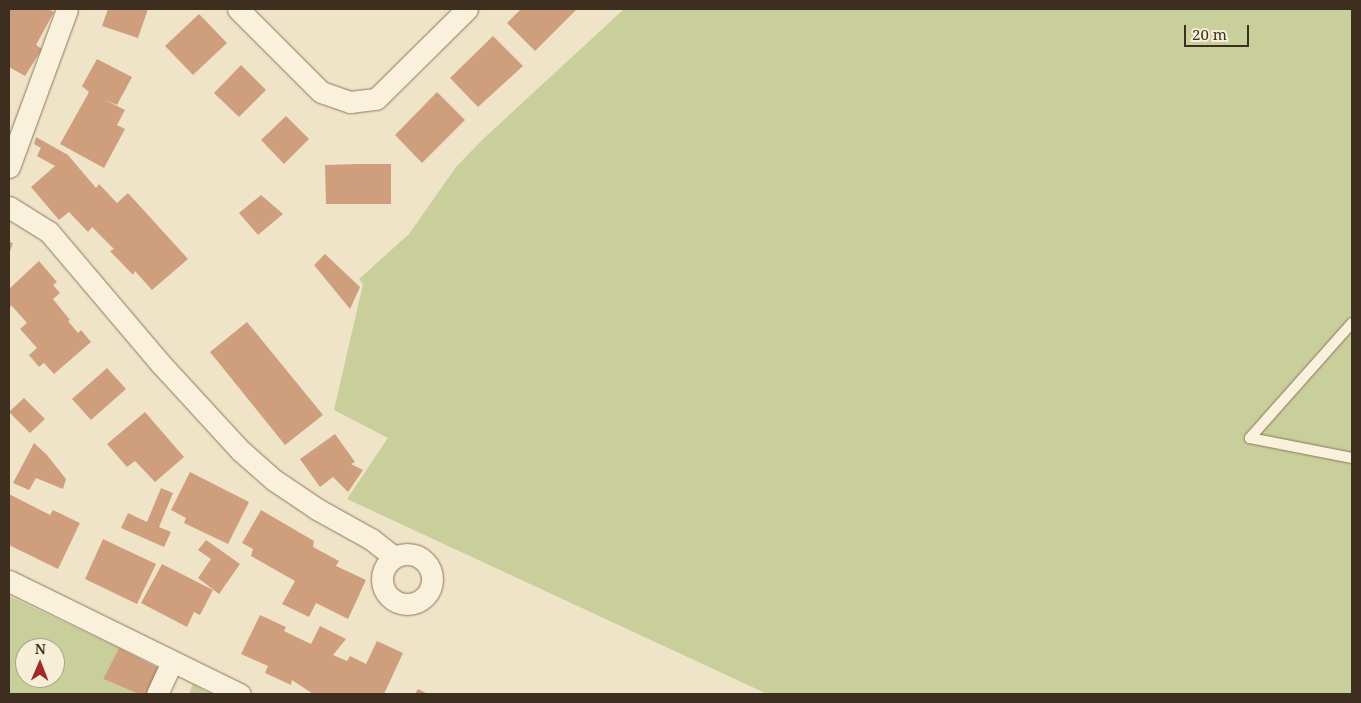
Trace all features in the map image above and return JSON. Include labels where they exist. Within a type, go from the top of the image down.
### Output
[{"type":"street","points":[[9,167],[66,9]]},
{"type":"street","points":[[238,9],[321,92],[350,102],[376,99],[467,9]]},
{"type":"street","points":[[9,207],[49,232],[160,363],[241,451],[274,480],[317,509],[371,539],[394,557]]},
{"type":"street","points":[[9,580],[240,694]]},
{"type":"street","points":[[157,694],[172,662]]},
{"type":"lane","points":[[1352,323],[1250,438],[1352,458]]},
{"type":"green space","points":[[624,9],[1352,9],[1352,694],[767,694],[347,499],[388,438],[334,410],[363,284],[359,279],[409,234],[456,167],[482,140]]},
{"type":"green space","points":[[9,596],[119,648],[103,679],[139,694],[9,694]]},
{"type":"green space","points":[[193,684],[210,694],[189,694]]},
{"type":"building","points":[[9,9],[48,9],[54,12],[36,45],[42,49],[25,76],[9,67]]},
{"type":"building","points":[[108,9],[148,9],[138,38],[102,26]]},
{"type":"building","points":[[521,9],[577,9],[535,51],[507,23]]},
{"type":"building","points":[[199,14],[227,43],[193,75],[165,46]]},
{"type":"building","points":[[493,36],[523,66],[478,107],[450,78]]},
{"type":"building","points":[[97,59],[132,77],[117,105],[105,100],[125,110],[117,125],[125,129],[104,168],[60,144],[89,92],[82,86]]},
{"type":"building","points":[[241,65],[266,90],[239,117],[214,93]]},
{"type":"building","points":[[437,92],[465,120],[422,163],[395,135]]},
{"type":"building","points":[[286,116],[309,139],[284,164],[261,140]]},
{"type":"building","points":[[36,137],[68,155],[96,188],[99,184],[117,203],[128,193],[188,259],[152,290],[135,271],[133,275],[110,251],[114,249],[92,227],[88,232],[69,212],[59,220],[31,187],[55,166],[37,156],[41,148],[34,144]]},
{"type":"building","points":[[391,164],[391,204],[326,204],[325,165]]},
{"type":"building","points":[[261,195],[283,214],[258,235],[239,213]]},
{"type":"building","points":[[9,242],[13,243],[9,254]]},
{"type":"building","points":[[325,254],[360,287],[350,309],[314,265]]},
{"type":"building","points":[[39,261],[57,282],[53,285],[60,293],[53,299],[78,333],[81,330],[91,342],[54,374],[44,363],[39,367],[29,355],[37,348],[20,329],[27,323],[12,306],[9,307],[9,289]]},
{"type":"building","points":[[247,322],[323,415],[285,445],[210,352]]},
{"type":"building","points":[[107,368],[126,389],[91,420],[72,399]]},
{"type":"building","points":[[24,398],[45,419],[30,433],[9,412]]},
{"type":"building","points":[[145,412],[184,457],[155,482],[135,461],[127,467],[107,444]]},
{"type":"building","points":[[335,434],[355,462],[351,464],[363,470],[348,492],[333,477],[320,487],[300,459]]},
{"type":"building","points":[[34,443],[47,455],[66,479],[63,489],[36,478],[29,490],[13,483]]},
{"type":"building","points":[[190,472],[249,502],[228,544],[184,523],[186,518],[171,510]]},
{"type":"building","points":[[161,488],[173,493],[159,527],[171,532],[164,547],[121,528],[128,513],[147,522]]},
{"type":"building","points":[[9,494],[50,515],[53,510],[80,523],[58,569],[9,545]]},
{"type":"building","points":[[261,510],[314,541],[313,547],[339,561],[336,566],[366,580],[348,619],[316,603],[309,617],[282,604],[295,581],[251,556],[253,549],[242,543]]},
{"type":"building","points":[[103,539],[156,564],[137,604],[85,579]]},
{"type":"building","points":[[206,540],[240,564],[219,594],[198,578],[211,559],[198,550]]},
{"type":"building","points":[[162,564],[213,590],[200,615],[194,612],[187,627],[141,603]]},
{"type":"building","points":[[260,615],[286,627],[284,631],[311,644],[320,626],[346,639],[333,655],[347,661],[350,656],[366,664],[377,641],[403,653],[384,694],[313,694],[292,680],[291,685],[265,673],[268,666],[241,654]]},
{"type":"building","points":[[119,648],[162,670],[149,694],[139,694],[103,679]]},
{"type":"building","points":[[418,689],[428,694],[415,694]]}]
